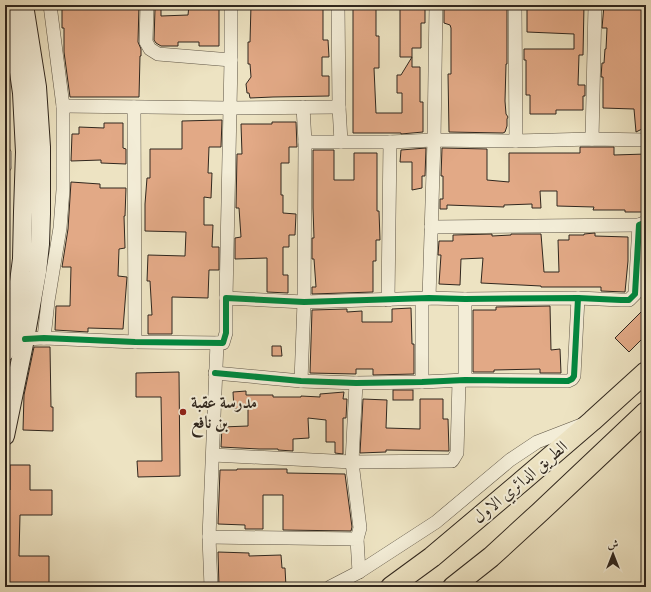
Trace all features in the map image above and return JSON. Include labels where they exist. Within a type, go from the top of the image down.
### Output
[{"type":"main road","points":[[5,352],[22,327],[12,290],[22,259],[24,152],[22,93],[11,55],[11,16],[9,5]]},
{"type":"main road","points":[[5,436],[22,327],[37,272],[40,244],[42,147],[37,87],[24,5]]},
{"type":"main road","name":"الطريق الدائري الاول","points":[[390,587],[432,557],[522,481],[646,372]]},
{"type":"main road","name":"الطريق الدائري الاول","points":[[453,587],[491,557],[646,412]]},
{"type":"street","points":[[44,338],[48,301],[60,228],[62,190],[63,106],[50,5]]},
{"type":"street","points":[[147,5],[146,42],[150,49],[158,54],[231,60]]},
{"type":"street","points":[[22,327],[44,338],[135,342],[223,342],[226,333],[231,5]]},
{"type":"street","points":[[338,5],[339,107],[341,142]]},
{"type":"street","points":[[422,382],[431,226],[436,5]]},
{"type":"street","points":[[515,5],[516,141]]},
{"type":"street","points":[[592,139],[595,5]]},
{"type":"street","points":[[63,106],[230,108],[339,107]]},
{"type":"street","points":[[134,107],[135,342]]},
{"type":"street","points":[[301,381],[304,302],[305,142],[303,107]]},
{"type":"street","points":[[305,142],[390,142],[434,140],[516,141],[592,139],[646,140]]},
{"type":"street","points":[[388,300],[390,142]]},
{"type":"street","points":[[5,154],[5,166]]},
{"type":"street","points":[[226,298],[304,302],[426,299],[578,298],[629,300],[635,294],[642,223],[431,226]]},
{"type":"street","points":[[215,373],[301,381],[356,383],[462,380],[568,381],[574,376],[578,298]]},
{"type":"street","points":[[213,456],[352,462],[452,461],[457,453],[462,380],[465,299]]},
{"type":"street","points":[[211,587],[209,537],[217,343]]},
{"type":"street","points":[[356,383],[352,462],[360,528],[358,539],[359,572]]},
{"type":"street","points":[[330,587],[359,572],[436,522],[510,460],[536,442],[592,420]]},
{"type":"street","points":[[209,537],[358,539]]},
{"type":"building","points":[[62,5],[139,5],[138,42],[141,49],[141,56],[139,97],[70,97],[64,52]]},
{"type":"building","points":[[189,5],[219,5],[219,46],[199,46],[199,42],[178,42],[178,46],[161,46],[156,43],[154,40],[155,9],[161,8],[161,16],[188,15]]},
{"type":"building","points":[[251,5],[323,5],[323,40],[328,40],[329,57],[322,57],[322,76],[329,76],[329,96],[250,98],[249,93],[247,93],[246,84],[251,77],[250,64],[248,64],[248,42],[250,42]]},
{"type":"building","points":[[353,5],[376,5],[376,36],[379,36],[379,68],[374,68],[376,113],[402,113],[402,93],[397,93],[397,75],[401,75],[412,57],[412,67],[420,67],[420,102],[423,102],[423,132],[401,134],[353,133]]},
{"type":"building","points":[[400,5],[425,5],[425,23],[421,23],[421,48],[412,48],[412,57],[400,57]]},
{"type":"building","points":[[444,5],[507,5],[507,64],[505,101],[506,114],[508,117],[507,126],[505,132],[503,133],[449,132],[448,74],[451,74],[451,28],[450,25],[444,23]]},
{"type":"building","points":[[527,5],[584,5],[583,55],[579,55],[578,85],[585,85],[583,110],[556,110],[556,114],[530,114],[530,95],[526,95],[526,60],[524,60],[524,49],[574,49],[574,34],[527,32]]},
{"type":"building","points":[[604,5],[646,5],[646,127],[636,132],[634,109],[603,108],[603,77],[601,77],[602,63],[604,63],[606,49],[607,28],[602,28]]},
{"type":"building","points":[[222,120],[221,147],[209,147],[208,173],[212,173],[211,198],[204,197],[204,225],[213,225],[212,247],[219,247],[219,270],[209,270],[208,298],[172,297],[172,334],[148,334],[148,315],[152,315],[150,281],[147,281],[148,255],[185,256],[186,232],[145,231],[147,178],[150,178],[150,149],[182,149],[182,121]]},
{"type":"building","points":[[272,122],[296,122],[297,147],[289,147],[289,163],[281,163],[281,195],[283,195],[283,213],[296,214],[295,235],[289,235],[289,247],[283,247],[283,275],[288,275],[288,293],[267,292],[267,258],[235,259],[235,238],[241,237],[239,208],[236,208],[237,154],[242,154],[241,124],[272,124]]},
{"type":"building","points":[[104,123],[123,123],[123,148],[126,149],[126,164],[101,163],[101,160],[71,161],[72,134],[79,134],[79,127],[104,128]]},
{"type":"building","points":[[580,147],[614,147],[614,155],[646,154],[646,212],[625,212],[625,210],[593,210],[594,207],[557,206],[557,191],[540,191],[541,208],[532,208],[532,204],[504,205],[504,207],[447,205],[447,209],[440,209],[440,199],[443,199],[443,176],[441,176],[442,148],[487,149],[487,180],[509,182],[509,153],[580,153]]},
{"type":"building","points":[[426,148],[425,176],[422,176],[422,188],[412,190],[412,162],[400,162],[401,150]]},
{"type":"building","points":[[313,150],[334,150],[334,180],[354,180],[354,153],[377,153],[377,211],[379,211],[380,240],[376,240],[376,261],[373,261],[373,292],[312,294],[312,287],[316,287],[314,259],[312,259],[312,238],[314,238]]},
{"type":"building","points":[[71,182],[100,184],[100,188],[126,188],[124,216],[125,248],[119,249],[118,276],[127,277],[123,329],[88,328],[88,332],[55,330],[56,306],[70,306],[71,267],[62,267],[68,229]]},
{"type":"building","points":[[595,233],[595,236],[628,237],[628,261],[625,292],[601,291],[601,287],[541,287],[481,283],[483,258],[461,259],[460,285],[439,284],[441,255],[438,255],[439,241],[453,241],[453,235],[492,234],[492,236],[511,234],[541,234],[544,272],[559,272],[558,240],[569,240],[569,235]]},
{"type":"building","points":[[550,306],[551,350],[560,349],[561,373],[540,373],[540,369],[473,372],[473,310],[496,310],[496,307]]},
{"type":"building","points":[[646,307],[646,335],[629,352],[615,338]]},
{"type":"building","points":[[411,308],[412,344],[414,344],[414,374],[373,375],[373,369],[356,369],[356,374],[310,373],[312,310],[347,309],[347,312],[362,311],[362,322],[392,322],[392,309]]},
{"type":"building","points":[[272,346],[281,346],[282,356],[272,356]]},
{"type":"building","points":[[34,347],[50,347],[53,431],[23,430],[24,395]]},
{"type":"building","points":[[179,372],[180,476],[138,477],[137,461],[162,461],[161,397],[136,397],[136,373]]},
{"type":"building","points":[[393,390],[413,390],[413,400],[393,400]]},
{"type":"building","points":[[246,391],[246,395],[273,395],[273,397],[320,397],[320,394],[344,392],[343,399],[347,399],[346,418],[343,418],[343,454],[335,453],[335,442],[326,442],[326,420],[308,418],[309,438],[293,439],[293,451],[221,447],[222,427],[248,426],[248,408],[234,409],[233,392]]},
{"type":"building","points":[[363,399],[387,400],[386,428],[420,429],[420,399],[443,399],[443,419],[448,419],[449,451],[386,450],[386,452],[360,453]]},
{"type":"building","points":[[10,465],[30,465],[30,490],[52,490],[52,515],[20,515],[19,556],[49,556],[49,583],[28,583],[28,587],[5,587],[5,490],[10,490]]},
{"type":"building","points":[[287,469],[287,473],[345,474],[352,527],[351,531],[283,530],[283,495],[263,495],[263,529],[245,529],[245,525],[218,524],[220,470]]},
{"type":"building","points":[[218,552],[249,553],[249,556],[281,555],[282,568],[285,568],[286,587],[219,587]]},
{"type":"cycle path","points":[[25,339],[44,338],[135,342],[223,343],[226,333],[226,298],[304,302],[429,298],[578,298],[629,300],[635,294],[639,225],[646,222]]},
{"type":"cycle path","points":[[215,373],[301,381],[356,383],[465,380],[568,381],[574,376],[578,298]]},
{"type":"place","name":"مدرسة عقبة بن نافع","points":[[183,412]]}]
